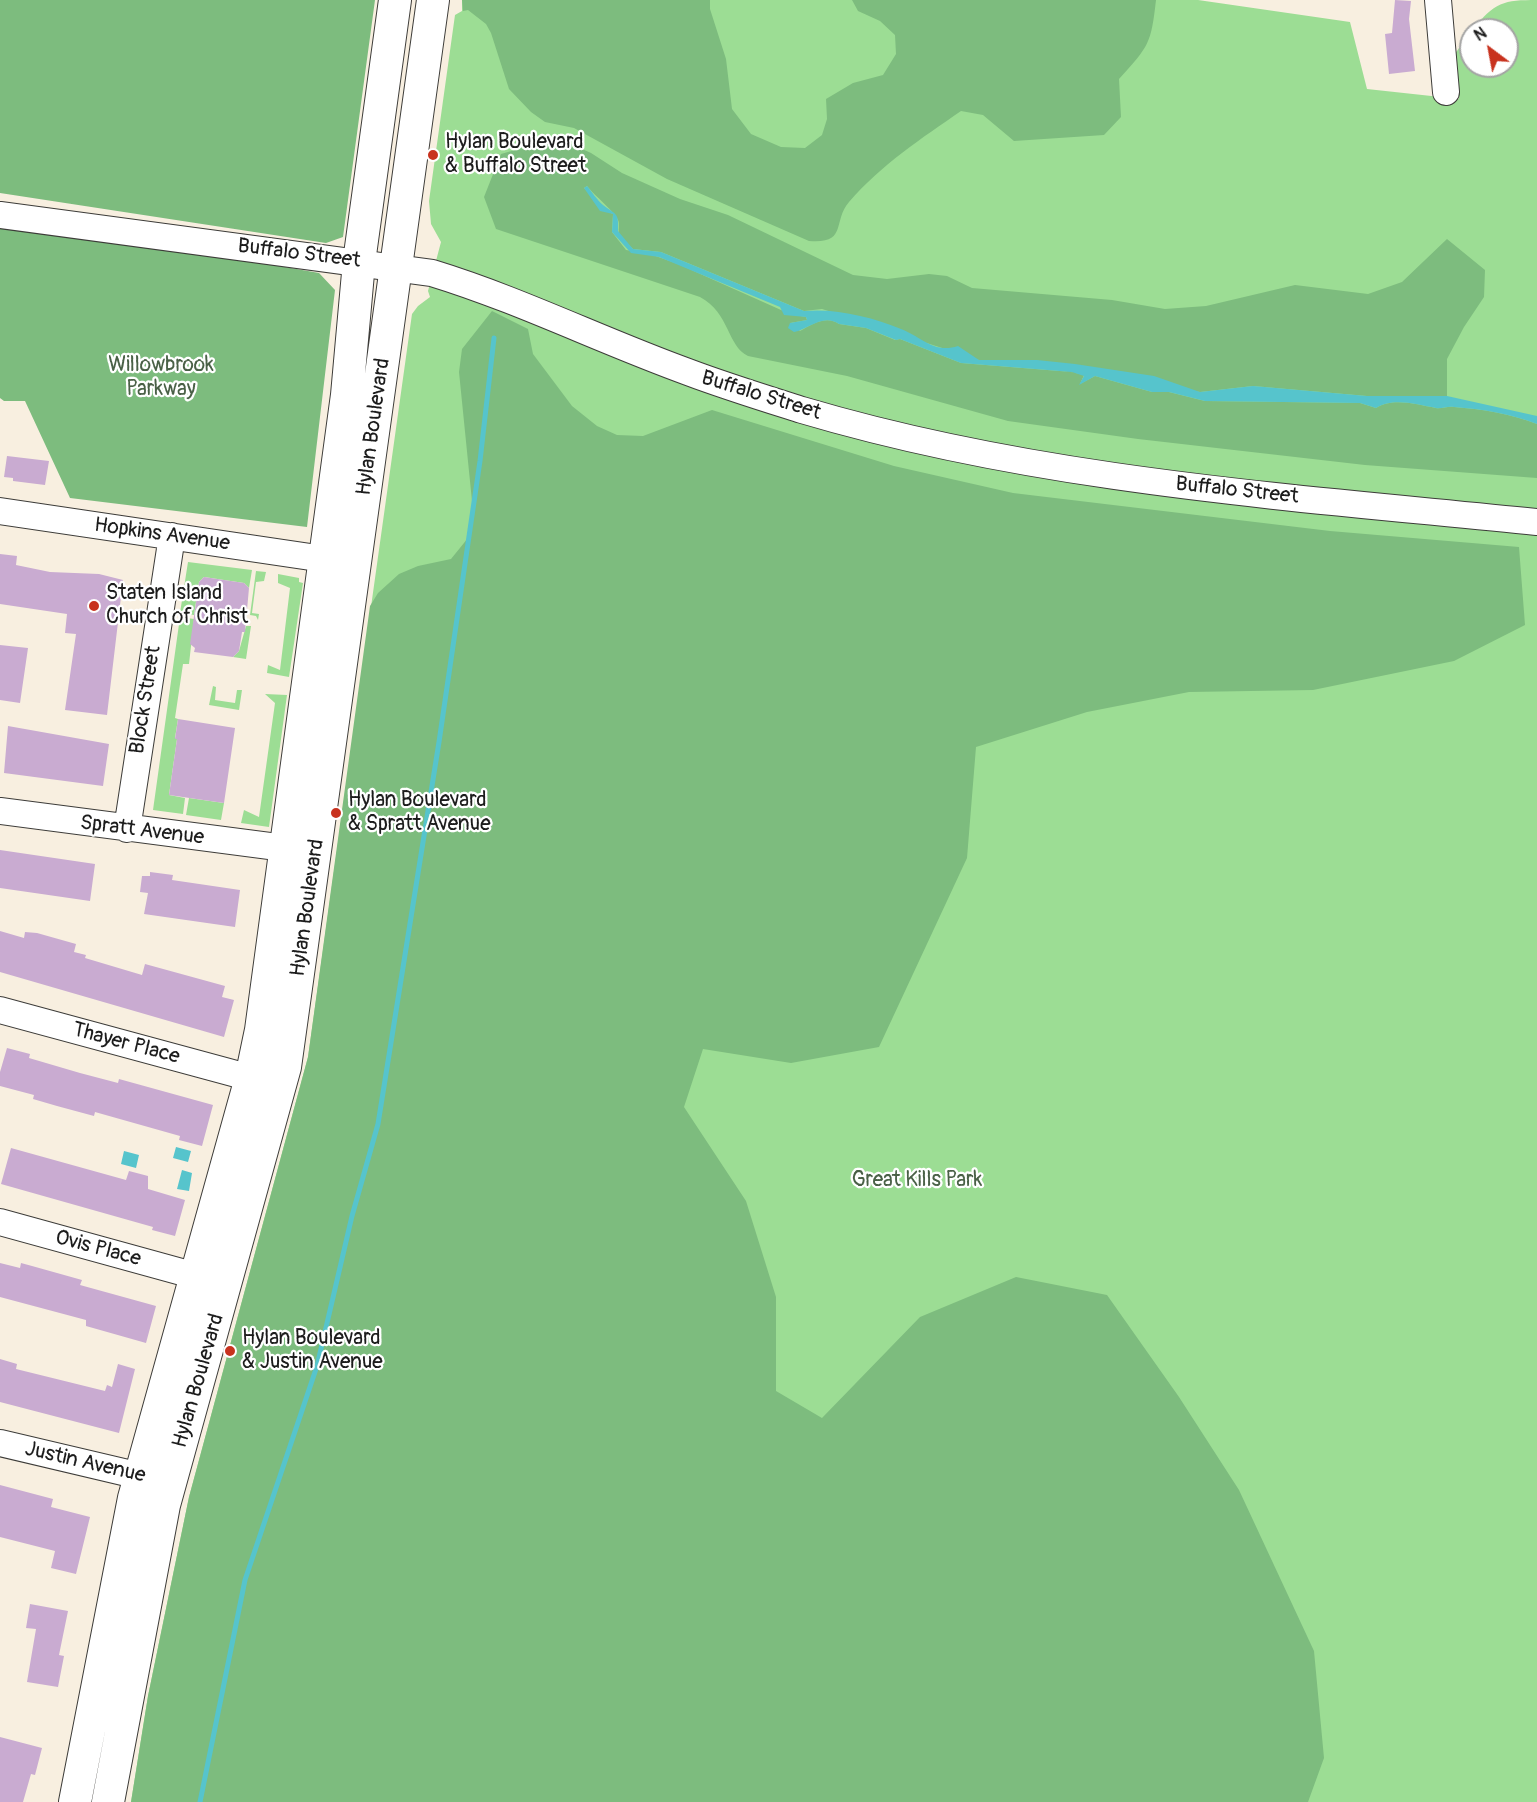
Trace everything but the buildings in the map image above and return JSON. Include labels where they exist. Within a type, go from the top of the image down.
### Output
[{"type":"main road","name":"Hylan Boulevard","points":[[75,1802],[140,1476],[251,1078],[261,1030],[347,395],[359,262],[395,0]]},
{"type":"main road","name":"Hylan Boulevard","points":[[108,1802],[156,1541],[285,1067],[398,267],[433,0]]},
{"type":"street","points":[[1438,0],[1446,92]]},
{"type":"street","name":"Buffalo Street","points":[[0,215],[432,273],[482,288],[688,372],[802,410],[916,440],[1018,461],[1149,481],[1537,522]]},
{"type":"street","name":"Hopkins Avenue","points":[[0,511],[324,559]]},
{"type":"street","name":"Block Street","points":[[127,829],[172,536]]},
{"type":"street","name":"Spratt Avenue","points":[[0,811],[285,848]]},
{"type":"street","name":"Thayer Place","points":[[0,1010],[251,1078]]},
{"type":"street","name":"Ovis Place","points":[[0,1222],[196,1276]]},
{"type":"street","name":"Justin Avenue","points":[[0,1443],[170,1483]]},
{"type":"green space","points":[[0,0],[375,0],[343,237],[326,243],[0,193]]},
{"type":"green space","name":"Great Kills Park","points":[[462,0],[1198,0],[1350,22],[1367,89],[1459,99],[1451,59],[1459,48],[1459,78],[1519,78],[1519,18],[1483,18],[1500,4],[1537,0],[1537,1802],[131,1802],[148,1696],[189,1497],[308,1057],[412,314],[430,297],[428,291],[441,242],[431,224],[429,201],[455,15],[462,11]]},
{"type":"green space","points":[[462,0],[710,0],[710,9],[726,59],[732,109],[751,134],[781,147],[805,148],[822,135],[827,119],[826,99],[853,83],[883,75],[896,54],[895,35],[880,21],[858,11],[852,0],[1156,0],[1147,44],[1119,79],[1121,117],[1104,135],[1014,141],[983,115],[961,111],[902,153],[861,189],[844,210],[834,235],[821,241],[809,241],[667,179],[574,128],[545,122],[531,112],[509,89],[491,33],[486,24],[468,10],[463,11]]},
{"type":"green space","points":[[550,140],[567,142],[591,153],[622,173],[680,199],[728,215],[853,275],[887,279],[929,274],[947,276],[972,288],[1112,300],[1165,309],[1206,306],[1295,285],[1368,294],[1402,282],[1447,239],[1485,270],[1484,297],[1464,327],[1447,359],[1447,396],[1367,396],[1253,386],[1200,392],[1074,372],[1084,375],[1080,384],[1095,376],[1152,392],[1169,392],[1205,401],[1360,403],[1376,408],[1398,402],[1438,408],[1464,408],[1507,415],[1537,424],[1537,478],[1365,465],[1138,439],[1008,421],[847,376],[748,356],[736,345],[717,312],[700,297],[496,229],[484,197],[501,154]],"holes":[[[587,186],[613,213],[619,222],[619,235],[633,249],[661,252],[804,311],[822,309],[979,360],[1070,372],[961,363],[900,339],[895,340],[866,328],[839,324],[830,320],[800,331],[790,323],[807,320],[806,317],[790,314],[678,264],[650,254],[626,250],[612,232],[613,214],[604,210],[584,188]]]},
{"type":"green space","name":"Willowbrook Parkway","points":[[0,227],[212,254],[319,273],[335,290],[307,527],[70,498],[25,401],[4,401],[0,398]]},
{"type":"green space","points":[[492,311],[528,329],[533,354],[572,406],[597,426],[617,435],[643,436],[712,410],[894,466],[1013,493],[1330,531],[1519,547],[1525,625],[1454,661],[1313,690],[1189,692],[1087,712],[976,747],[967,858],[879,1047],[791,1063],[703,1049],[684,1107],[746,1201],[776,1297],[776,1391],[822,1418],[920,1317],[1016,1277],[1107,1295],[1179,1397],[1239,1490],[1314,1651],[1324,1758],[1308,1802],[131,1802],[148,1696],[189,1497],[308,1057],[370,606],[378,593],[399,574],[418,566],[451,559],[468,538],[473,511],[459,372],[462,349]]},
{"type":"green space","points":[[188,562],[252,570],[249,588],[244,583],[204,577],[199,582],[194,615],[180,613]]},
{"type":"green space","points":[[256,571],[266,572],[264,581],[256,582],[252,613],[259,614],[258,620],[256,616],[250,615]]},
{"type":"green space","points":[[278,574],[299,578],[299,582],[303,583],[289,677],[267,673],[268,665],[280,670],[290,588],[278,583]]},
{"type":"green space","points":[[180,617],[194,619],[189,664],[183,664],[175,718],[178,719],[175,738],[177,739],[169,795],[185,798],[183,814],[153,810]]},
{"type":"green space","points":[[246,626],[251,626],[246,659],[233,657],[239,651]]},
{"type":"green space","points":[[213,686],[216,687],[215,700],[235,703],[237,690],[242,690],[239,710],[209,705]]},
{"type":"green space","points":[[265,694],[287,695],[269,827],[241,823],[244,810],[259,817],[275,703]]},
{"type":"green space","points":[[189,798],[224,803],[221,820],[186,815]]},
{"type":"water","points":[[587,186],[601,203],[616,215],[618,231],[633,249],[661,252],[804,311],[854,314],[901,329],[928,344],[942,348],[958,346],[979,360],[1037,360],[1075,364],[1154,376],[1200,392],[1253,386],[1367,396],[1447,396],[1537,416],[1537,424],[1517,417],[1486,411],[1452,407],[1438,408],[1398,402],[1376,408],[1360,403],[1205,401],[1169,392],[1152,392],[1095,376],[1079,385],[1084,376],[1072,372],[961,363],[900,339],[896,340],[866,328],[833,321],[822,321],[794,332],[788,328],[790,323],[807,320],[806,317],[784,315],[780,307],[659,257],[631,253],[612,232],[613,214],[600,211],[584,188]]},
{"type":"water","points":[[176,1147],[191,1151],[188,1162],[173,1158]]},
{"type":"water","points":[[124,1151],[139,1155],[136,1168],[121,1164]]},
{"type":"water","points":[[182,1170],[192,1173],[189,1191],[177,1189]]},
{"type":"waterway","points":[[200,1802],[245,1580],[317,1366],[352,1216],[378,1124],[439,742],[480,461],[494,338]]},
{"type":"place","name":"Hylan Boulevard & Buffalo Street","points":[[433,155]]},
{"type":"place","name":"Staten Island Church of Christ","points":[[94,606]]},
{"type":"place","name":"Hylan Boulevard & Spratt Avenue","points":[[336,813]]},
{"type":"place","name":"Hylan Boulevard & Justin Avenue","points":[[230,1351]]}]
